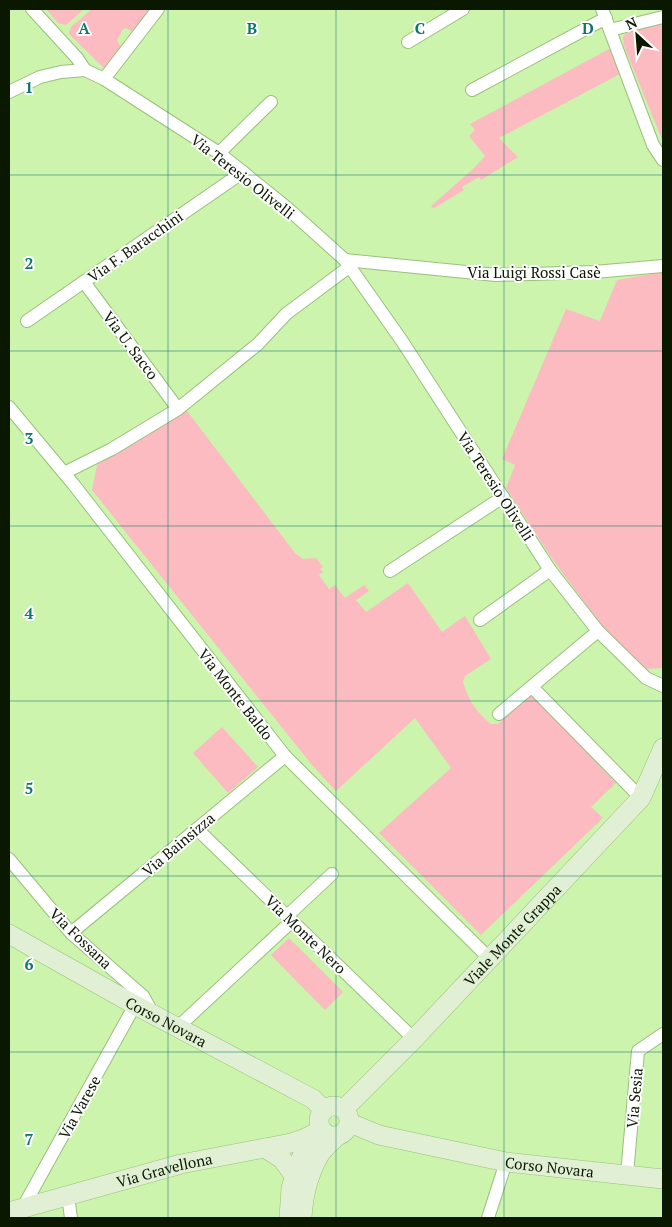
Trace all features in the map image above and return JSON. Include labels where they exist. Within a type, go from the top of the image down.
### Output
[{"type":"street","points":[[9,92],[40,77],[61,72],[85,70],[77,58],[32,9]]},
{"type":"street","points":[[104,79],[158,9]]},
{"type":"street","points":[[408,42],[463,9]]},
{"type":"street","points":[[472,90],[606,19],[663,17]]},
{"type":"street","points":[[606,19],[654,145],[663,160]]},
{"type":"street","name":"Via Teresio Olivelli","points":[[85,70],[104,79],[219,153],[286,206],[347,263],[402,341],[550,570],[598,631],[646,678],[663,686]]},
{"type":"street","points":[[219,153],[271,102]]},
{"type":"street","name":"Via F. Baracchini","points":[[27,321],[242,172]]},
{"type":"street","points":[[64,473],[112,449],[178,408],[258,344],[286,314],[347,263]]},
{"type":"street","name":"Via Luigi Rossi Casè","points":[[347,263],[496,275],[594,272],[663,266]]},
{"type":"street","name":"Via U. Sacco","points":[[84,282],[178,408]]},
{"type":"street","name":"Via Monte Baldo","points":[[9,407],[64,473],[285,756],[489,958]]},
{"type":"street","points":[[390,571],[503,497]]},
{"type":"street","points":[[480,620],[550,570]]},
{"type":"street","points":[[500,714],[598,631]]},
{"type":"street","points":[[532,687],[641,798]]},
{"type":"street","name":"Viale Monte Grappa","points":[[347,1116],[414,1039],[641,798],[663,748]]},
{"type":"street","name":"Via Bainsizza","points":[[71,933],[285,756]]},
{"type":"street","name":"Via Monte Nero","points":[[197,829],[414,1039]]},
{"type":"street","name":"Via Fossana","points":[[9,860],[71,933],[143,996],[153,1014]]},
{"type":"street","points":[[178,1027],[290,919],[332,874]]},
{"type":"street","name":"Corso Novara","points":[[9,934],[136,1005],[313,1099],[324,1110]]},
{"type":"street","name":"Via Varese","points":[[15,1211],[136,1005]]},
{"type":"street","name":"Via Sesia","points":[[627,1174],[638,1051],[663,1034]]},
{"type":"street","points":[[289,1218],[291,1188],[303,1153],[327,1133],[345,1132],[347,1116],[333,1106],[324,1110],[320,1118],[320,1126],[327,1133]]},
{"type":"street","name":"Corso Novara","points":[[347,1116],[379,1136],[506,1162],[663,1179]]},
{"type":"street","points":[[302,1218],[303,1202],[327,1133]]},
{"type":"street","name":"Via Gravellona","points":[[15,1211],[181,1164],[265,1148],[327,1133]]},
{"type":"street","points":[[265,1148],[282,1159],[295,1177]]},
{"type":"street","points":[[488,1218],[506,1162]]},
{"type":"street","points":[[68,1196],[71,1218]]},
{"type":"shaded area","points":[[46,9],[84,9],[66,25],[58,23]]},
{"type":"shaded area","points":[[92,9],[151,9],[135,33],[126,28],[123,29],[117,40],[124,50],[106,70],[69,34],[71,27]]},
{"type":"shaded area","points":[[663,22],[663,142],[624,46],[623,37],[636,28]]},
{"type":"shaded area","points":[[611,48],[620,74],[499,138],[518,157],[481,180],[479,177],[462,187],[464,190],[436,207],[433,208],[431,206],[485,156],[469,136],[475,130],[470,124]]},
{"type":"shaded area","points":[[663,272],[663,668],[644,669],[599,622],[553,560],[506,488],[515,465],[502,459],[566,309],[600,321],[617,280]]},
{"type":"shaded area","points":[[187,411],[295,553],[303,559],[316,558],[323,567],[320,569],[323,572],[319,575],[329,589],[335,585],[345,598],[364,585],[369,591],[356,600],[366,612],[408,583],[442,632],[465,616],[491,659],[465,676],[463,682],[470,700],[481,715],[491,724],[498,724],[531,693],[616,783],[591,807],[603,818],[481,935],[379,833],[451,768],[415,718],[336,791],[312,765],[92,490],[97,465]]},
{"type":"shaded area","points":[[222,727],[258,767],[228,793],[193,753]]},
{"type":"shaded area","points":[[289,938],[343,992],[325,1010],[271,955]]}]
